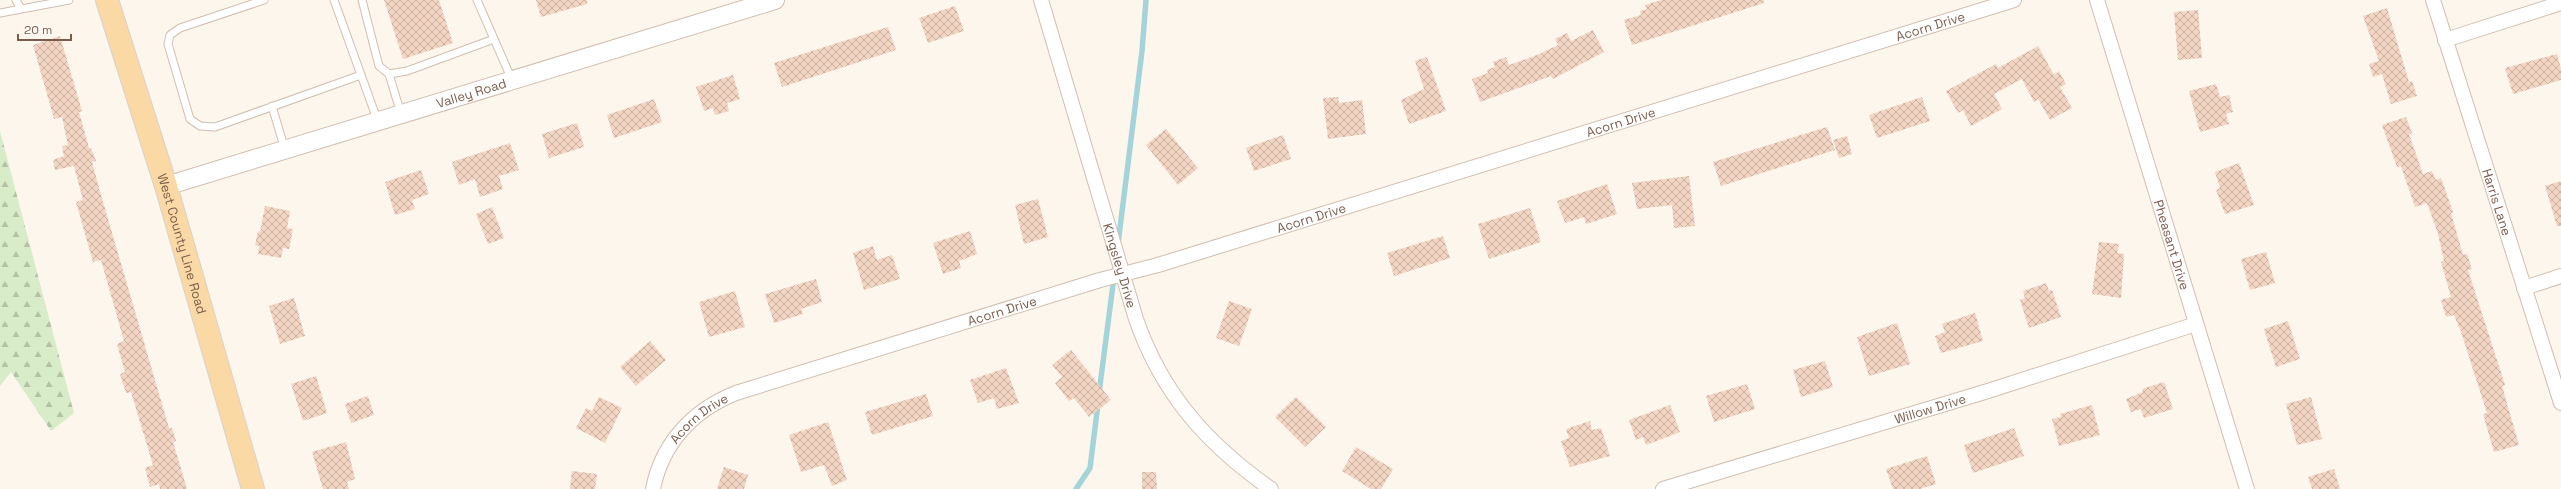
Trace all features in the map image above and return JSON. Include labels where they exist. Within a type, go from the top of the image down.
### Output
[{"type":"main road","name":"West County Line Road","points":[[107,0],[166,186],[253,489]]},
{"type":"street","name":"Valley Road","points":[[166,186],[775,0]]},
{"type":"street","name":"Kingsley Drive","points":[[1041,0],[1143,340],[1166,385],[1192,421],[1213,442],[1267,488]]},
{"type":"street","name":"Acorn Drive","points":[[653,489],[659,465],[672,441],[685,426],[718,400],[1122,273],[1158,265],[2014,0]]},
{"type":"street","name":"Pheasant Drive","points":[[2097,0],[2247,489]]},
{"type":"street","name":"Harris Lane","points":[[2433,0],[2561,403]]},
{"type":"street","points":[[2445,40],[2561,3]]},
{"type":"street","points":[[2524,288],[2561,276]]},
{"type":"street","name":"Willow Drive","points":[[1663,489],[1988,391],[2196,324]]},
{"type":"lane","points":[[16,0],[21,9]]},
{"type":"lane","points":[[0,13],[69,0]]},
{"type":"lane","points":[[264,0],[180,28],[170,35],[168,44],[190,119],[200,126],[214,127],[361,75]]},
{"type":"lane","points":[[334,0],[378,122]]},
{"type":"lane","points":[[362,0],[379,66],[388,74],[400,114]]},
{"type":"lane","points":[[477,0],[512,80]]},
{"type":"lane","points":[[388,74],[407,71],[494,40]]},
{"type":"lane","points":[[272,106],[285,150]]},
{"type":"green space","points":[[0,131],[74,413],[51,431],[11,372],[0,386]]},
{"type":"building","points":[[384,0],[439,0],[453,43],[403,59]]},
{"type":"building","points":[[536,0],[587,0],[587,4],[541,17]]},
{"type":"building","points":[[1661,0],[1764,0],[1764,3],[1632,45],[1624,20],[1641,15],[1640,11],[1647,9],[1645,5]]},
{"type":"building","points":[[955,6],[964,31],[928,43],[919,18]]},
{"type":"building","points":[[2387,8],[2409,82],[2412,81],[2417,96],[2391,104],[2382,74],[2373,77],[2369,64],[2379,61],[2363,16]]},
{"type":"building","points":[[2198,10],[2202,58],[2178,60],[2174,12]]},
{"type":"building","points":[[888,27],[896,50],[782,87],[774,63]]},
{"type":"building","points":[[1593,30],[1604,52],[1553,79],[1551,76],[1480,102],[1472,79],[1488,73],[1487,70],[1495,67],[1493,62],[1506,57],[1509,65],[1537,55],[1558,45],[1555,39],[1567,33],[1571,41]]},
{"type":"building","points":[[60,36],[82,111],[79,112],[89,148],[91,148],[96,161],[92,162],[101,195],[169,428],[172,428],[176,441],[173,442],[187,489],[160,489],[159,484],[150,487],[145,468],[153,465],[131,392],[126,393],[120,374],[125,372],[117,344],[124,341],[101,260],[93,262],[76,202],[83,200],[74,166],[55,170],[53,160],[64,156],[62,146],[68,145],[62,117],[54,119],[33,45]]},
{"type":"building","points":[[2038,46],[2054,75],[2059,71],[2066,84],[2060,87],[2072,108],[2050,120],[2038,99],[2034,102],[2022,79],[1994,94],[2002,109],[1971,126],[1963,110],[1958,113],[1946,91],[1996,64],[1998,68]]},
{"type":"building","points":[[2557,54],[2561,69],[2561,80],[2513,94],[2505,68]]},
{"type":"building","points":[[1427,57],[1446,111],[1409,124],[1401,100],[1424,89],[1415,61]]},
{"type":"building","points":[[733,75],[740,99],[727,103],[729,111],[715,115],[713,108],[704,111],[696,87]]},
{"type":"building","points":[[2216,84],[2220,97],[2229,95],[2233,112],[2226,114],[2229,124],[2200,132],[2189,91]]},
{"type":"building","points":[[1338,97],[1339,103],[1362,100],[1366,134],[1328,139],[1323,98]]},
{"type":"building","points":[[1922,97],[1930,121],[1877,138],[1869,115]]},
{"type":"building","points":[[654,99],[662,122],[614,138],[607,115]]},
{"type":"building","points":[[2406,117],[2412,133],[2409,134],[2423,174],[2432,171],[2436,180],[2441,178],[2453,212],[2451,213],[2463,255],[2467,254],[2472,269],[2468,270],[2505,385],[2502,386],[2519,445],[2494,452],[2483,414],[2487,413],[2461,332],[2454,315],[2446,317],[2441,300],[2451,297],[2441,262],[2444,261],[2438,234],[2427,203],[2415,207],[2401,166],[2397,167],[2382,125]]},
{"type":"building","points":[[577,123],[584,147],[549,158],[542,134]]},
{"type":"building","points":[[1827,127],[1835,150],[1721,186],[1713,162]]},
{"type":"building","points":[[1166,129],[1198,168],[1178,185],[1146,145]]},
{"type":"building","points":[[1283,135],[1291,159],[1254,171],[1246,148]]},
{"type":"building","points":[[1847,136],[1852,154],[1839,158],[1833,140]]},
{"type":"building","points":[[510,143],[519,170],[499,176],[503,189],[480,197],[475,179],[459,185],[452,162]]},
{"type":"building","points":[[2239,163],[2254,205],[2225,214],[2216,190],[2220,188],[2215,172]]},
{"type":"building","points":[[421,170],[429,194],[412,200],[415,209],[395,215],[385,182]]},
{"type":"building","points":[[1689,176],[1695,226],[1674,228],[1672,205],[1637,209],[1632,183]]},
{"type":"building","points":[[2561,181],[2561,226],[2557,226],[2545,186]]},
{"type":"building","points":[[1607,184],[1617,214],[1586,224],[1584,217],[1565,223],[1557,201]]},
{"type":"building","points":[[1038,199],[1048,237],[1024,244],[1015,205]]},
{"type":"building","points":[[265,206],[290,211],[287,228],[293,229],[289,249],[283,248],[281,258],[258,254],[259,246],[255,245],[258,231],[260,232]]},
{"type":"building","points":[[492,207],[504,238],[488,244],[476,214]]},
{"type":"building","points":[[1530,208],[1541,242],[1489,259],[1478,224]]},
{"type":"building","points":[[970,231],[977,254],[959,261],[961,268],[943,274],[933,243]]},
{"type":"building","points":[[1443,236],[1450,258],[1394,276],[1387,253]]},
{"type":"building","points":[[2099,242],[2119,244],[2117,253],[2124,254],[2121,298],[2092,294]]},
{"type":"building","points":[[873,246],[877,260],[892,255],[900,279],[864,290],[853,253]]},
{"type":"building","points":[[2266,252],[2275,283],[2250,290],[2241,259]]},
{"type":"building","points":[[816,279],[822,302],[801,309],[803,314],[774,323],[765,294]]},
{"type":"building","points":[[2046,283],[2049,291],[2052,290],[2061,317],[2029,328],[2020,300],[2025,298],[2023,291]]},
{"type":"building","points":[[735,291],[745,327],[709,337],[699,302]]},
{"type":"building","points":[[294,298],[305,336],[280,344],[269,306]]},
{"type":"building","points":[[1229,301],[1252,309],[1239,346],[1216,338]]},
{"type":"building","points":[[1975,313],[1983,341],[1941,353],[1935,336],[1945,332],[1942,324]]},
{"type":"building","points":[[2288,321],[2300,359],[2276,367],[2264,329]]},
{"type":"building","points":[[1897,323],[1910,364],[1869,376],[1857,337]]},
{"type":"building","points":[[650,341],[666,360],[636,386],[620,367]]},
{"type":"building","points":[[1071,350],[1111,400],[1089,417],[1074,398],[1069,401],[1055,383],[1062,377],[1052,365]]},
{"type":"building","points":[[1825,361],[1833,387],[1801,397],[1793,370]]},
{"type":"building","points":[[1006,368],[1019,403],[997,409],[994,398],[978,403],[970,380]]},
{"type":"building","points":[[316,376],[327,413],[303,421],[291,384]]},
{"type":"building","points":[[2164,382],[2173,409],[2144,418],[2141,409],[2131,412],[2126,399],[2143,392],[2142,389]]},
{"type":"building","points":[[1747,384],[1755,409],[1714,422],[1706,396]]},
{"type":"building","points":[[926,394],[933,416],[872,435],[865,412]]},
{"type":"building","points":[[368,396],[374,415],[351,423],[345,404]]},
{"type":"building","points":[[599,397],[622,408],[605,443],[576,428],[586,408],[592,411]]},
{"type":"building","points":[[1296,397],[1326,427],[1305,447],[1275,417]]},
{"type":"building","points":[[2311,397],[2322,439],[2297,445],[2286,404]]},
{"type":"building","points":[[1670,405],[1680,432],[1646,445],[1643,437],[1636,440],[1629,420]]},
{"type":"building","points":[[2092,405],[2100,435],[2059,446],[2052,419],[2061,417],[2060,414]]},
{"type":"building","points":[[1590,421],[1592,430],[1601,428],[1610,456],[1570,467],[1561,441],[1569,438],[1566,429]]},
{"type":"building","points":[[828,422],[847,480],[832,486],[824,465],[801,472],[789,435]]},
{"type":"building","points":[[2014,428],[2024,456],[1973,473],[1964,445]]},
{"type":"building","points":[[346,442],[355,479],[347,482],[349,489],[323,489],[312,452]]},
{"type":"building","points":[[1356,447],[1393,469],[1381,489],[1371,489],[1342,471]]},
{"type":"building","points":[[1927,456],[1936,484],[1920,489],[1893,489],[1886,469]]},
{"type":"building","points":[[724,467],[748,475],[744,489],[717,489]]},
{"type":"building","points":[[2334,469],[2340,489],[2312,489],[2308,477]]},
{"type":"building","points":[[572,471],[597,474],[595,489],[570,489]]},
{"type":"building","points":[[1142,472],[1156,472],[1157,489],[1142,489]]},
{"type":"waterway","points":[[1118,244],[1142,51],[1146,0]]},
{"type":"waterway","points":[[1099,393],[1114,277]]},
{"type":"waterway","points":[[1076,489],[1090,468],[1098,404]]}]
